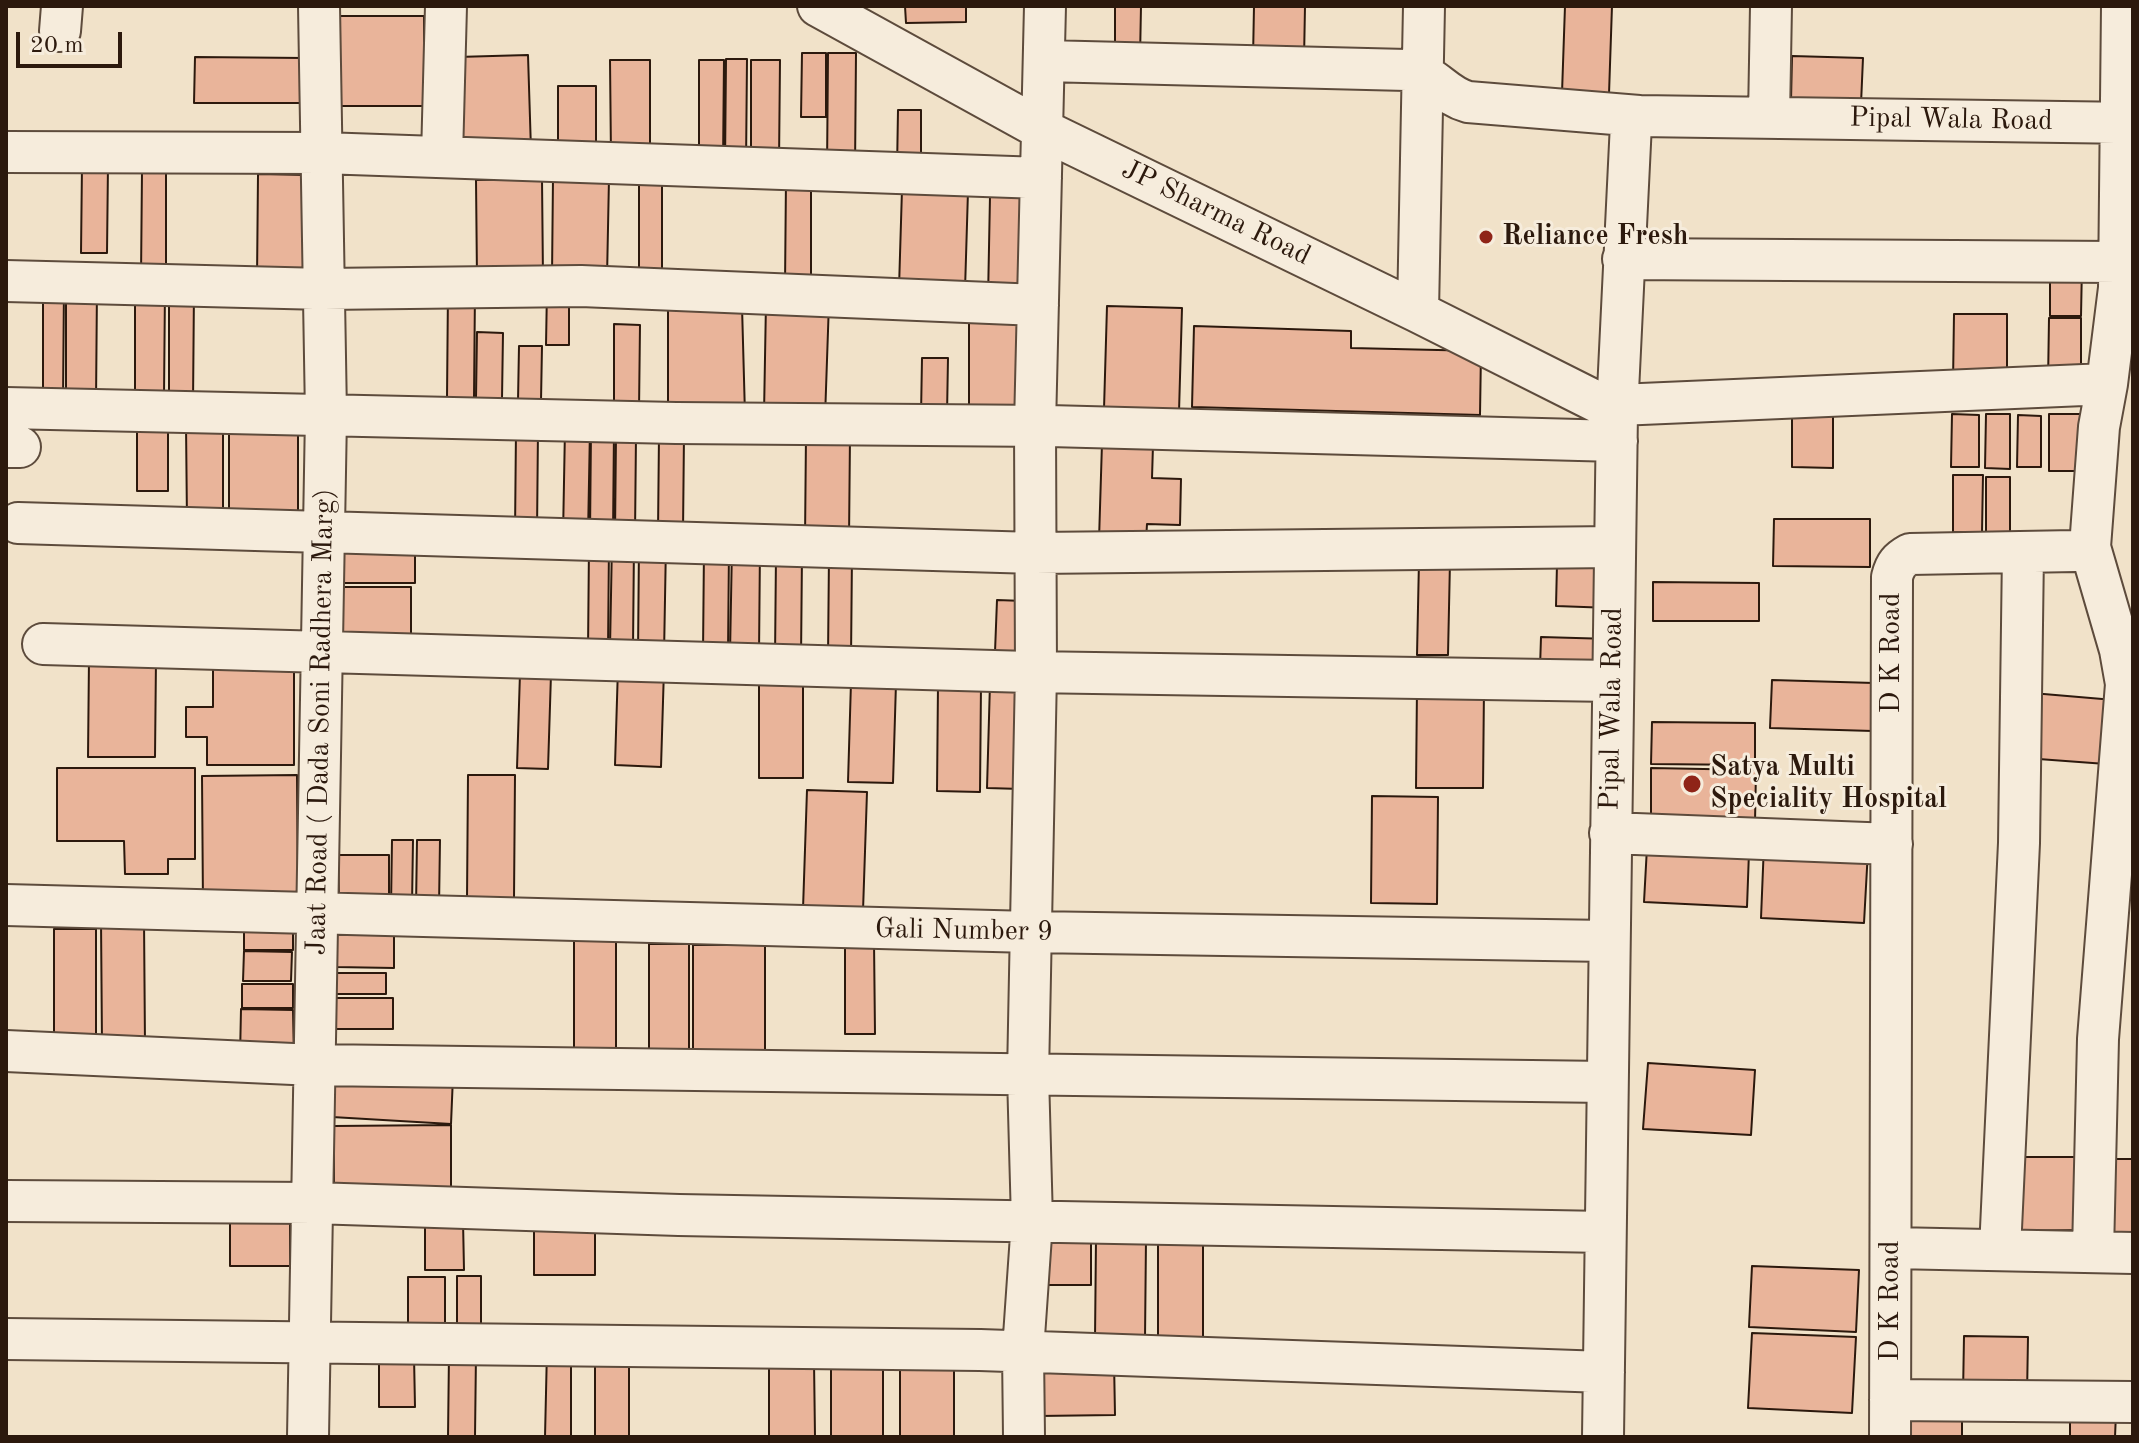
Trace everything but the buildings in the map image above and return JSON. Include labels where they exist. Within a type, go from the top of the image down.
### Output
[{"type":"street","name":"Jaat Road ( Dada Soni Radhera Marg)","points":[[308,1437],[326,415],[319,6]]},
{"type":"street","points":[[442,157],[446,6]]},
{"type":"street","name":"JP Sharma Road","points":[[818,6],[1043,130],[1418,312],[1617,419]]},
{"type":"street","points":[[1024,1437],[1023,1351],[1032,1221],[1028,1075],[1036,672],[1035,426],[1045,6]]},
{"type":"street","points":[[1418,312],[1424,6]]},
{"type":"street","points":[[1769,117],[1771,6]]},
{"type":"street","points":[[2093,1252],[2098,1039],[2129,699],[2124,666],[2090,547],[2116,427],[2107,384],[2123,279],[2128,123],[2122,6]]},
{"type":"street","points":[[1044,61],[1423,72],[1459,100],[1468,102],[1639,116]]},
{"type":"street","name":"Pipal Wala Road","points":[[1603,1437],[1617,419],[1628,131],[1633,120],[1639,116],[2128,123]]},
{"type":"street","points":[[6,152],[322,153],[1041,178]]},
{"type":"street","points":[[1623,259],[2123,279]]},
{"type":"street","points":[[6,281],[324,289],[581,286],[1038,305]]},
{"type":"street","points":[[6,408],[676,423],[1035,426],[1617,419],[2107,384]]},
{"type":"street","points":[[18,523],[1035,553],[1615,547]]},
{"type":"street","name":"D K Road","points":[[1890,1419],[1894,567],[1900,559],[1910,554],[2075,551],[2090,547]]},
{"type":"street","points":[[2000,1250],[2019,843],[2023,552]]},
{"type":"street","points":[[43,644],[1036,672],[1613,681]]},
{"type":"street","points":[[1610,833],[1892,844]]},
{"type":"street","name":"Gali Number 9","points":[[6,905],[1031,932],[1609,941]]},
{"type":"street","points":[[6,1051],[315,1065],[1607,1082]]},
{"type":"street","points":[[6,1201],[313,1203],[663,1215],[1605,1232]]},
{"type":"street","points":[[1892,1248],[2133,1253]]},
{"type":"street","points":[[6,1339],[1023,1351],[1604,1372]]},
{"type":"street","points":[[1890,1419],[2133,1402]]},
{"type":"place","name":"Reliance Fresh","points":[[1486,237]]},
{"type":"place","name":"Satya Multi Speciality Hospital","points":[[1692,784]]}]
